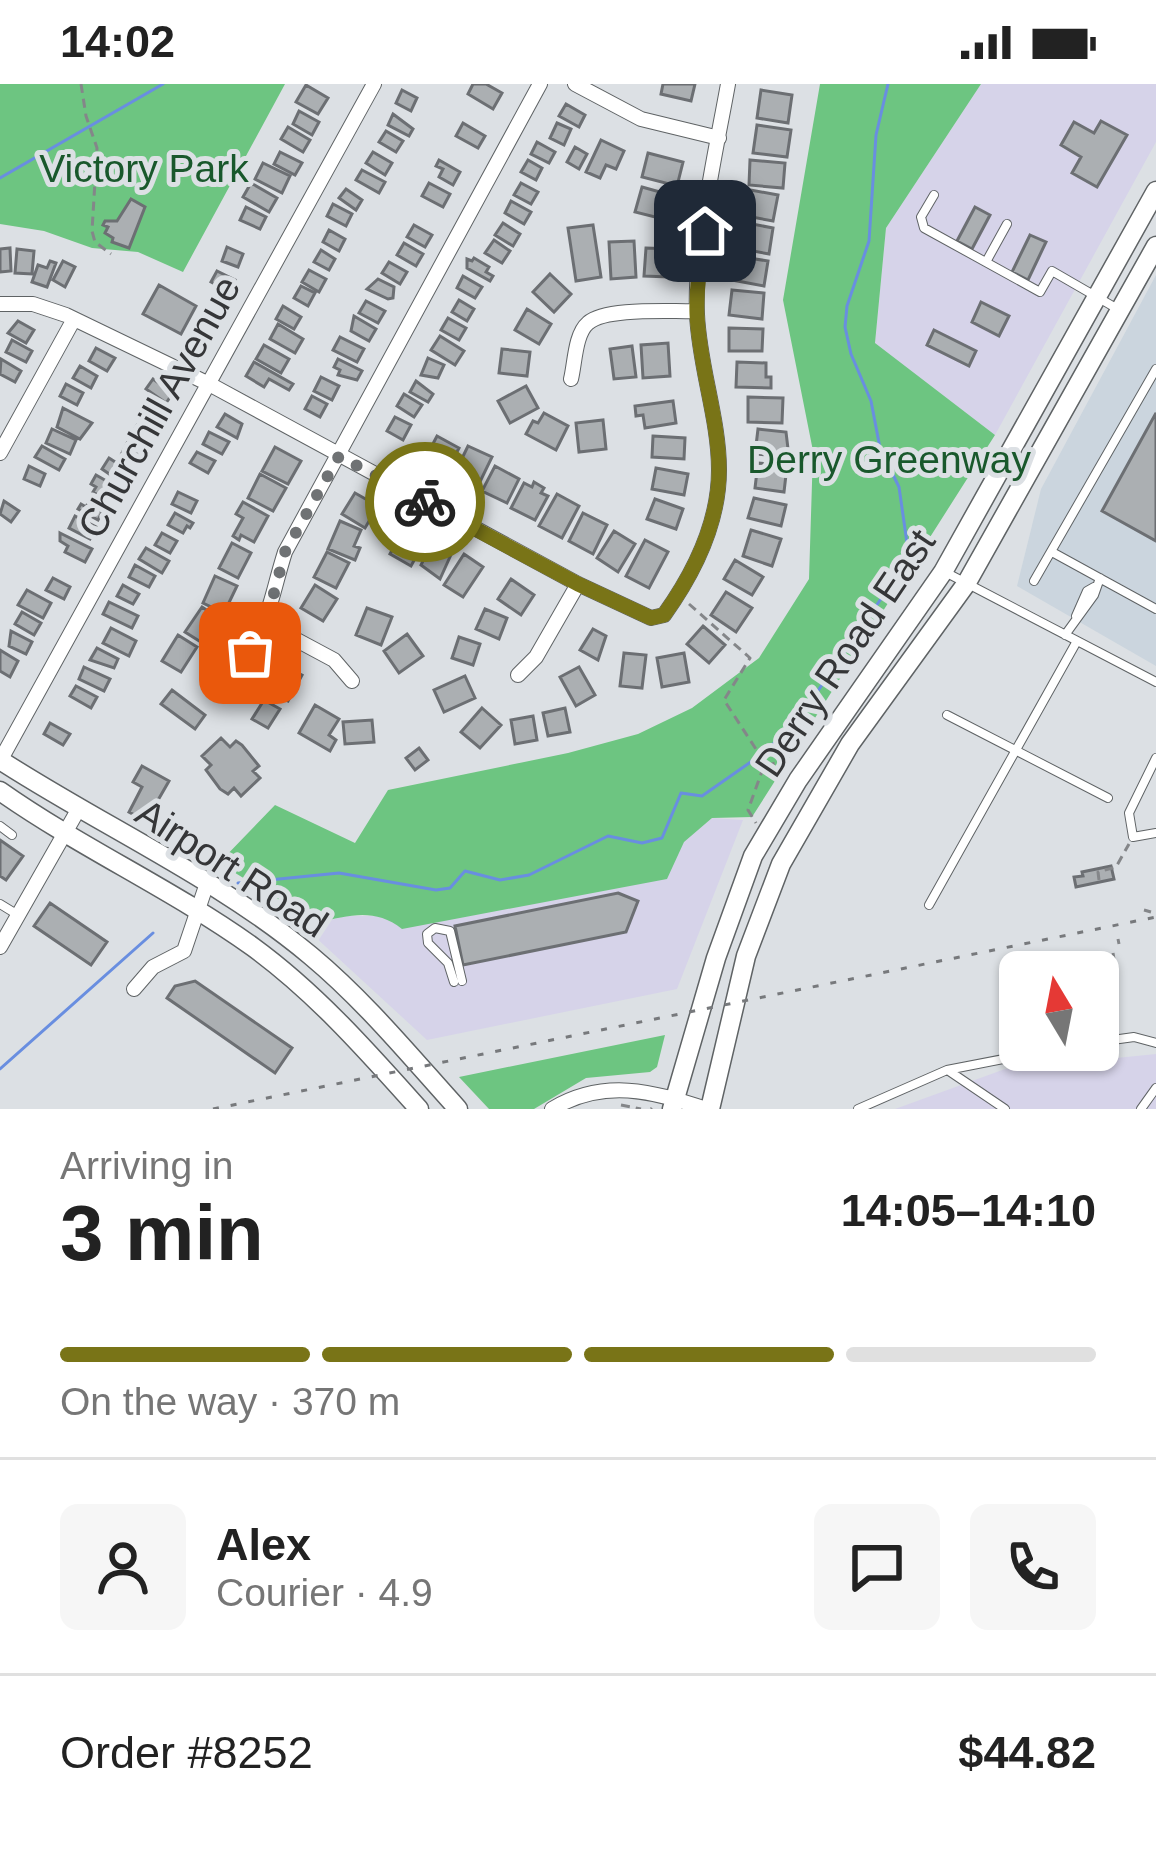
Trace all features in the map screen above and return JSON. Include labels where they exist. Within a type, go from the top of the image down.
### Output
[{"type":"main road","name":"Derry Road East","points":[[674,1104],[734,902],[766,833],[820,747],[944,572],[1156,191]]},
{"type":"main road","name":"Derry Road East","points":[[708,1109],[746,956],[781,864],[850,744],[966,584],[1156,245]]},
{"type":"main road","name":"Airport Road","points":[[0,761],[269,925],[328,970],[458,1109]]},
{"type":"main road","name":"Airport Road","points":[[0,791],[63,835],[251,946],[302,986],[418,1109]]},
{"type":"street","name":"Churchill Avenue","points":[[0,761],[374,84]]},
{"type":"street","points":[[223,678],[250,653],[266,623],[285,552],[540,84]]},
{"type":"street","points":[[575,84],[641,119],[718,138]]},
{"type":"street","points":[[0,304],[33,304],[74,319],[211,385],[578,584],[651,618],[664,615],[707,538],[714,514],[719,466],[701,366],[697,311],[728,84]]},
{"type":"street","points":[[571,379],[580,335],[588,323],[610,314],[697,311]]},
{"type":"street","points":[[0,453],[74,319]]},
{"type":"street","points":[[518,675],[536,657],[578,584]]},
{"type":"street","points":[[266,623],[334,660],[352,681]]},
{"type":"street","points":[[0,947],[78,810]]},
{"type":"street","points":[[134,989],[153,968],[184,951],[206,886]]},
{"type":"street","points":[[552,1109],[575,1097],[617,1088],[641,1089],[674,1104],[708,1109]]},
{"type":"lane","points":[[934,195],[920,223],[1040,292],[1052,271],[1119,310]]},
{"type":"lane","points":[[986,262],[1007,224]]},
{"type":"lane","points":[[1034,581],[1156,369]]},
{"type":"lane","points":[[1052,552],[1097,583],[1156,609]]},
{"type":"lane","points":[[944,572],[1156,682]]},
{"type":"lane","points":[[1065,635],[1094,596],[1097,583]]},
{"type":"lane","points":[[929,904],[1077,641]]},
{"type":"lane","points":[[947,715],[1108,798]]},
{"type":"lane","points":[[1156,758],[1129,812],[1133,837],[1156,832]]},
{"type":"lane","points":[[0,826],[12,835]]},
{"type":"lane","points":[[0,904],[18,915]]},
{"type":"lane","points":[[435,928],[450,931],[458,981],[428,944],[427,934],[435,928]]},
{"type":"lane","points":[[1119,1039],[1134,1037],[1156,1043]]},
{"type":"lane","points":[[858,1109],[947,1070],[999,1060]]},
{"type":"lane","points":[[947,1070],[1005,1109]]},
{"type":"lane","points":[[1141,1109],[1156,1088]]},
{"type":"path","points":[[81,84],[98,153],[92,231],[95,242],[111,254]]},
{"type":"path","points":[[677,593],[750,658],[724,700],[764,765],[748,810],[766,833]]},
{"type":"path","points":[[764,765],[791,758]]},
{"type":"path","points":[[1099,880],[1097,872],[1116,867],[1133,837]]},
{"type":"path","points":[[621,1097],[621,1105],[641,1109]]},
{"type":"shaded area","points":[[981,84],[1156,84],[1156,142],[995,435],[875,344],[886,228]]},
{"type":"shaded area","points":[[1156,275],[1156,666],[1017,586],[1041,489]]},
{"type":"shaded area","points":[[712,818],[743,820],[677,989],[427,1040],[313,935],[317,923],[347,916],[385,916],[684,841]]},
{"type":"shaded area","points":[[1156,1054],[1156,1109],[895,1109],[1000,1071],[1119,1071],[1119,1058]]},
{"type":"green space","name":"Victory Park","points":[[0,84],[285,84],[183,272],[138,252],[92,248],[44,231],[0,224]]},
{"type":"green space","name":"Derry Greenway","points":[[820,84],[981,84],[886,228],[875,343],[995,435],[752,817],[712,818],[684,842],[667,879],[402,929],[372,916],[317,923],[219,863],[275,805],[355,843],[388,790],[638,734],[692,708],[759,658],[809,579],[813,451],[783,300]]},
{"type":"green space","points":[[665,1035],[657,1067],[650,1072],[586,1078],[534,1109],[489,1109],[459,1077]]},
{"type":"building","points":[[473,84],[486,84],[502,93],[493,109],[468,94]]},
{"type":"building","points":[[663,84],[695,84],[691,101],[661,94]]},
{"type":"building","points":[[306,85],[328,98],[318,114],[296,102]]},
{"type":"building","points":[[402,90],[417,98],[411,111],[396,103]]},
{"type":"building","points":[[761,90],[792,95],[788,123],[757,118]]},
{"type":"building","points":[[566,104],[585,115],[579,127],[559,116]]},
{"type":"building","points":[[299,111],[319,122],[312,135],[293,124]]},
{"type":"building","points":[[393,114],[413,129],[409,136],[388,125]]},
{"type":"building","points":[[1101,121],[1127,135],[1097,187],[1072,173],[1081,157],[1061,145],[1074,122],[1094,133]]},
{"type":"building","points":[[463,123],[485,136],[478,148],[456,136]]},
{"type":"building","points":[[557,123],[571,129],[564,145],[550,138]]},
{"type":"building","points":[[757,125],[791,130],[787,157],[753,153]]},
{"type":"building","points":[[288,127],[310,140],[303,152],[281,139]]},
{"type":"building","points":[[386,131],[403,141],[396,152],[379,142]]},
{"type":"building","points":[[601,140],[624,151],[616,169],[606,165],[600,178],[586,172]]},
{"type":"building","points":[[537,142],[555,152],[549,163],[531,154]]},
{"type":"building","points":[[575,147],[587,154],[579,169],[567,162]]},
{"type":"building","points":[[280,152],[302,163],[295,175],[274,164]]},
{"type":"building","points":[[373,152],[392,163],[385,175],[366,163]]},
{"type":"building","points":[[648,153],[683,162],[677,186],[642,177]]},
{"type":"building","points":[[439,160],[460,172],[453,185],[439,177],[443,169],[436,166]]},
{"type":"building","points":[[528,160],[542,168],[536,180],[521,172]]},
{"type":"building","points":[[750,160],[785,163],[783,188],[749,185]]},
{"type":"building","points":[[263,163],[290,176],[282,193],[255,179]]},
{"type":"building","points":[[362,170],[385,182],[379,193],[356,180]]},
{"type":"building","points":[[251,183],[277,198],[269,212],[243,197]]},
{"type":"building","points":[[429,183],[450,194],[443,207],[422,196]]},
{"type":"building","points":[[521,183],[538,192],[531,204],[514,195]]},
{"type":"building","points":[[642,187],[678,197],[671,221],[635,212]]},
{"type":"building","points":[[346,189],[362,200],[356,210],[339,198]]},
{"type":"building","points":[[745,189],[778,195],[773,221],[741,215]]},
{"type":"building","points":[[131,199],[145,207],[129,248],[112,242],[103,225],[117,221]]},
{"type":"building","points":[[511,201],[531,212],[524,224],[505,213]]},
{"type":"building","points":[[333,204],[352,214],[346,226],[327,216]]},
{"type":"building","points":[[246,207],[266,217],[260,229],[240,220]]},
{"type":"building","points":[[975,207],[990,215],[972,249],[957,241]]},
{"type":"building","points":[[742,222],[773,228],[769,254],[737,248]]},
{"type":"building","points":[[503,223],[520,234],[513,246],[495,235]]},
{"type":"building","points":[[414,225],[432,235],[425,247],[407,237]]},
{"type":"building","points":[[593,225],[601,277],[576,281],[568,228]]},
{"type":"building","points":[[329,230],[345,239],[339,251],[323,242]]},
{"type":"building","points":[[1030,235],[1046,242],[1028,280],[1012,272]]},
{"type":"building","points":[[494,240],[510,251],[502,263],[485,253]]},
{"type":"building","points":[[634,241],[636,277],[611,279],[609,242]]},
{"type":"building","points":[[404,243],[423,254],[416,266],[397,255]]},
{"type":"building","points":[[227,247],[243,254],[238,267],[222,261]]},
{"type":"building","points":[[10,248],[11,271],[0,272],[0,249]]},
{"type":"building","points":[[646,248],[670,249],[669,277],[644,276]]},
{"type":"building","points":[[17,249],[34,251],[32,274],[15,273]]},
{"type":"building","points":[[321,250],[335,259],[329,270],[314,262]]},
{"type":"building","points":[[736,256],[768,261],[764,286],[732,280]]},
{"type":"building","points":[[467,259],[489,267],[490,281],[467,268]]},
{"type":"building","points":[[50,261],[56,263],[47,287],[32,282],[38,265],[47,268]]},
{"type":"building","points":[[63,261],[75,267],[65,287],[53,280]]},
{"type":"building","points":[[389,262],[407,272],[400,284],[382,273]]},
{"type":"building","points":[[309,270],[326,279],[319,292],[302,282]]},
{"type":"building","points":[[217,271],[235,280],[229,292],[211,282]]},
{"type":"building","points":[[550,274],[571,294],[554,312],[533,292]]},
{"type":"building","points":[[463,276],[482,287],[475,298],[457,288]]},
{"type":"building","points":[[378,279],[394,287],[393,298],[367,289]]},
{"type":"building","points":[[159,285],[196,306],[181,334],[143,314]]},
{"type":"building","points":[[301,286],[315,293],[308,306],[294,298]]},
{"type":"building","points":[[732,290],[764,293],[762,319],[729,315]]},
{"type":"building","points":[[459,300],[474,309],[467,321],[452,312]]},
{"type":"building","points":[[366,301],[385,311],[378,323],[359,313]]},
{"type":"building","points":[[981,302],[1009,316],[999,336],[972,322]]},
{"type":"building","points":[[283,306],[301,317],[294,329],[276,319]]},
{"type":"building","points":[[527,309],[551,324],[539,344],[515,330]]},
{"type":"building","points":[[354,316],[376,329],[369,341],[351,331]]},
{"type":"building","points":[[448,318],[466,328],[459,340],[441,330]]},
{"type":"building","points":[[18,321],[34,330],[26,343],[8,333]]},
{"type":"building","points":[[278,324],[303,339],[295,353],[270,339]]},
{"type":"building","points":[[729,328],[763,329],[762,351],[729,351]]},
{"type":"building","points":[[934,330],[976,351],[969,366],[927,345]]},
{"type":"building","points":[[440,336],[464,351],[455,365],[431,350]]},
{"type":"building","points":[[340,337],[364,349],[357,362],[333,350]]},
{"type":"building","points":[[12,340],[32,351],[26,362],[6,352]]},
{"type":"building","points":[[668,343],[670,376],[643,378],[641,345]]},
{"type":"building","points":[[264,345],[289,359],[281,373],[256,359]]},
{"type":"building","points":[[632,346],[636,377],[614,379],[610,349]]},
{"type":"building","points":[[96,348],[115,358],[107,371],[89,361]]},
{"type":"building","points":[[502,349],[530,352],[527,376],[499,373]]},
{"type":"building","points":[[428,358],[444,365],[438,378],[421,375]]},
{"type":"building","points":[[1,359],[21,371],[15,382],[0,374]]},
{"type":"building","points":[[338,359],[362,371],[357,380],[338,375],[340,370],[334,367]]},
{"type":"building","points":[[254,362],[293,384],[289,390],[269,379],[264,387],[246,376]]},
{"type":"building","points":[[737,362],[766,363],[771,388],[736,387]]},
{"type":"building","points":[[80,366],[97,376],[91,388],[73,378]]},
{"type":"building","points":[[321,377],[339,386],[332,400],[314,391]]},
{"type":"building","points":[[153,379],[173,393],[166,403],[146,389]]},
{"type":"building","points":[[416,381],[433,394],[428,402],[410,392]]},
{"type":"building","points":[[66,384],[83,393],[77,405],[60,396]]},
{"type":"building","points":[[526,386],[538,408],[510,423],[498,401]]},
{"type":"building","points":[[404,394],[422,405],[414,417],[397,406]]},
{"type":"building","points":[[312,396],[327,404],[320,417],[305,409]]},
{"type":"building","points":[[748,397],[783,398],[782,423],[748,422]]},
{"type":"building","points":[[673,401],[676,423],[645,428],[643,415],[636,416],[635,406]]},
{"type":"building","points":[[63,408],[92,423],[80,439],[57,427]]},
{"type":"building","points":[[544,413],[568,426],[556,450],[526,434]]},
{"type":"building","points":[[1156,413],[1156,541],[1102,511]]},
{"type":"building","points":[[225,414],[242,424],[237,438],[217,427]]},
{"type":"building","points":[[395,417],[411,425],[403,440],[387,431]]},
{"type":"building","points":[[603,420],[606,449],[579,452],[576,423]]},
{"type":"building","points":[[137,425],[155,434],[150,445],[131,436]]},
{"type":"building","points":[[52,429],[76,440],[70,454],[46,443]]},
{"type":"building","points":[[758,429],[786,432],[789,457],[755,454]]},
{"type":"building","points":[[209,432],[229,442],[222,454],[203,444]]},
{"type":"building","points":[[437,436],[459,448],[446,473],[424,461]]},
{"type":"building","points":[[653,436],[685,438],[684,459],[652,457]]},
{"type":"building","points":[[127,443],[145,453],[139,465],[121,455]]},
{"type":"building","points":[[42,446],[65,459],[59,470],[35,457]]},
{"type":"building","points":[[468,446],[492,457],[476,490],[452,479]]},
{"type":"building","points":[[275,447],[301,461],[288,484],[262,471]]},
{"type":"building","points":[[197,452],[215,461],[208,473],[190,463]]},
{"type":"building","points":[[109,458],[126,469],[118,480],[102,469]]},
{"type":"building","points":[[758,463],[787,466],[784,492],[755,488]]},
{"type":"building","points":[[29,466],[45,474],[40,486],[24,479]]},
{"type":"building","points":[[495,466],[519,479],[507,503],[482,491]]},
{"type":"building","points":[[656,468],[688,474],[684,495],[652,489]]},
{"type":"building","points":[[260,474],[286,488],[273,511],[248,498]]},
{"type":"building","points":[[96,475],[117,487],[108,501],[93,492]]},
{"type":"building","points":[[534,482],[548,496],[535,520],[511,508],[524,483],[532,487]]},
{"type":"building","points":[[178,492],[197,501],[191,513],[172,504]]},
{"type":"building","points":[[355,493],[378,506],[365,528],[342,514]]},
{"type":"building","points":[[557,494],[579,506],[562,538],[539,526]]},
{"type":"building","points":[[754,498],[786,505],[781,526],[748,518]]},
{"type":"building","points":[[90,499],[105,507],[98,520],[78,509]]},
{"type":"building","points":[[655,499],[683,509],[676,529],[647,519]]},
{"type":"building","points":[[4,501],[19,511],[11,522],[0,514]]},
{"type":"building","points":[[243,502],[268,516],[254,542],[233,536],[243,518],[236,514]]},
{"type":"building","points":[[175,513],[193,523],[183,533],[168,525]]},
{"type":"building","points":[[583,513],[607,525],[593,554],[569,541]]},
{"type":"building","points":[[75,516],[96,527],[90,539],[69,528]]},
{"type":"building","points":[[340,521],[361,530],[354,546],[360,548],[355,560],[328,549]]},
{"type":"building","points":[[407,523],[428,535],[411,566],[390,554]]},
{"type":"building","points":[[751,530],[781,539],[772,566],[743,556]]},
{"type":"building","points":[[614,531],[635,544],[618,572],[597,558]]},
{"type":"building","points":[[60,533],[92,549],[85,562],[65,552],[68,546],[60,541]]},
{"type":"building","points":[[162,533],[177,541],[170,553],[155,545]]},
{"type":"building","points":[[434,538],[454,548],[440,579],[421,565]]},
{"type":"building","points":[[645,540],[668,552],[649,588],[626,576]]},
{"type":"building","points":[[232,543],[251,553],[238,578],[219,568]]},
{"type":"building","points":[[146,548],[169,561],[162,573],[139,559]]},
{"type":"building","points":[[327,552],[349,563],[336,588],[314,577]]},
{"type":"building","points":[[464,554],[483,567],[463,597],[444,585]]},
{"type":"building","points":[[735,560],[763,577],[752,595],[724,579]]},
{"type":"building","points":[[135,565],[155,576],[149,587],[129,577]]},
{"type":"building","points":[[215,576],[237,586],[224,613],[203,603]]},
{"type":"building","points":[[53,578],[70,587],[64,599],[46,590]]},
{"type":"building","points":[[511,579],[534,595],[521,615],[498,599]]},
{"type":"building","points":[[123,585],[139,594],[133,604],[117,596]]},
{"type":"building","points":[[315,585],[337,599],[323,621],[301,608]]},
{"type":"building","points":[[27,590],[51,603],[43,618],[18,605]]},
{"type":"building","points":[[726,592],[752,608],[736,632],[711,615]]},
{"type":"building","points":[[109,602],[138,616],[132,628],[103,614]]},
{"type":"building","points":[[202,607],[220,619],[204,644],[185,632]]},
{"type":"building","points":[[367,608],[392,617],[381,645],[356,635]]},
{"type":"building","points":[[485,609],[507,618],[499,639],[476,629]]},
{"type":"building","points":[[22,612],[41,623],[34,635],[15,624]]},
{"type":"building","points":[[703,626],[725,645],[709,663],[687,644]]},
{"type":"building","points":[[111,628],[136,641],[129,656],[103,643]]},
{"type":"building","points":[[593,629],[606,636],[598,660],[580,650]]},
{"type":"building","points":[[11,631],[32,642],[26,654],[9,646]]},
{"type":"building","points":[[407,634],[423,656],[399,673],[384,651]]},
{"type":"building","points":[[178,635],[197,647],[181,672],[162,661]]},
{"type":"building","points":[[459,637],[480,644],[473,665],[452,658]]},
{"type":"building","points":[[97,648],[118,659],[114,668],[90,660]]},
{"type":"building","points":[[0,650],[18,661],[10,677],[0,671]]},
{"type":"building","points":[[624,653],[646,655],[642,688],[620,686]]},
{"type":"building","points":[[684,653],[689,682],[662,687],[657,658]]},
{"type":"building","points":[[283,665],[302,675],[288,701],[269,691]]},
{"type":"building","points":[[84,667],[110,679],[104,691],[79,679]]},
{"type":"building","points":[[579,667],[595,695],[576,706],[560,677]]},
{"type":"building","points":[[465,676],[475,698],[444,712],[434,690]]},
{"type":"building","points":[[76,686],[97,697],[91,708],[70,696]]},
{"type":"building","points":[[172,690],[205,715],[195,729],[161,704]]},
{"type":"building","points":[[264,700],[280,709],[268,728],[252,719]]},
{"type":"building","points":[[315,705],[339,719],[329,735],[336,740],[330,751],[299,733]]},
{"type":"building","points":[[482,708],[501,725],[480,748],[461,732]]},
{"type":"building","points":[[565,708],[570,732],[548,736],[543,713]]},
{"type":"building","points":[[533,716],[537,740],[515,744],[511,720]]},
{"type":"building","points":[[372,720],[374,742],[345,744],[343,722]]},
{"type":"building","points":[[50,723],[70,734],[63,745],[44,734]]},
{"type":"building","points":[[221,738],[230,747],[236,741],[242,745],[259,766],[253,771],[260,778],[241,796],[234,788],[228,794],[220,789],[206,770],[211,765],[202,756]]},
{"type":"building","points":[[419,748],[428,760],[415,770],[406,758]]},
{"type":"building","points":[[142,766],[169,781],[146,821],[129,812],[142,787],[133,782]]},
{"type":"building","points":[[0,840],[23,856],[6,880],[0,876]]},
{"type":"building","points":[[1111,866],[1114,879],[1076,887],[1074,877],[1083,876],[1082,872]]},
{"type":"building","points":[[618,893],[638,901],[626,932],[463,965],[455,926]]},
{"type":"building","points":[[50,903],[107,942],[91,965],[34,926]]},
{"type":"building","points":[[195,981],[292,1048],[275,1073],[167,998],[175,986]]},
{"type":"waterway","points":[[0,178],[163,84]]},
{"type":"waterway","points":[[238,883],[339,873],[436,890],[450,888],[465,871],[500,880],[529,875],[608,836],[642,843],[662,838],[681,793],[702,796],[765,752],[800,717],[900,571],[907,543],[899,487],[880,448],[871,401],[845,327],[847,306],[869,241],[876,135],[888,84]]},
{"type":"waterway","points":[[0,1069],[153,933]]},
{"type":"railway","points":[[213,1109],[1156,917]]},
{"type":"way so far","points":[[250,653],[266,623],[285,552],[339,456],[425,502]]},
{"type":"route","points":[[425,502],[578,584],[651,618],[664,615],[707,538],[718,490],[719,466],[701,366],[697,311],[705,231]]}]
